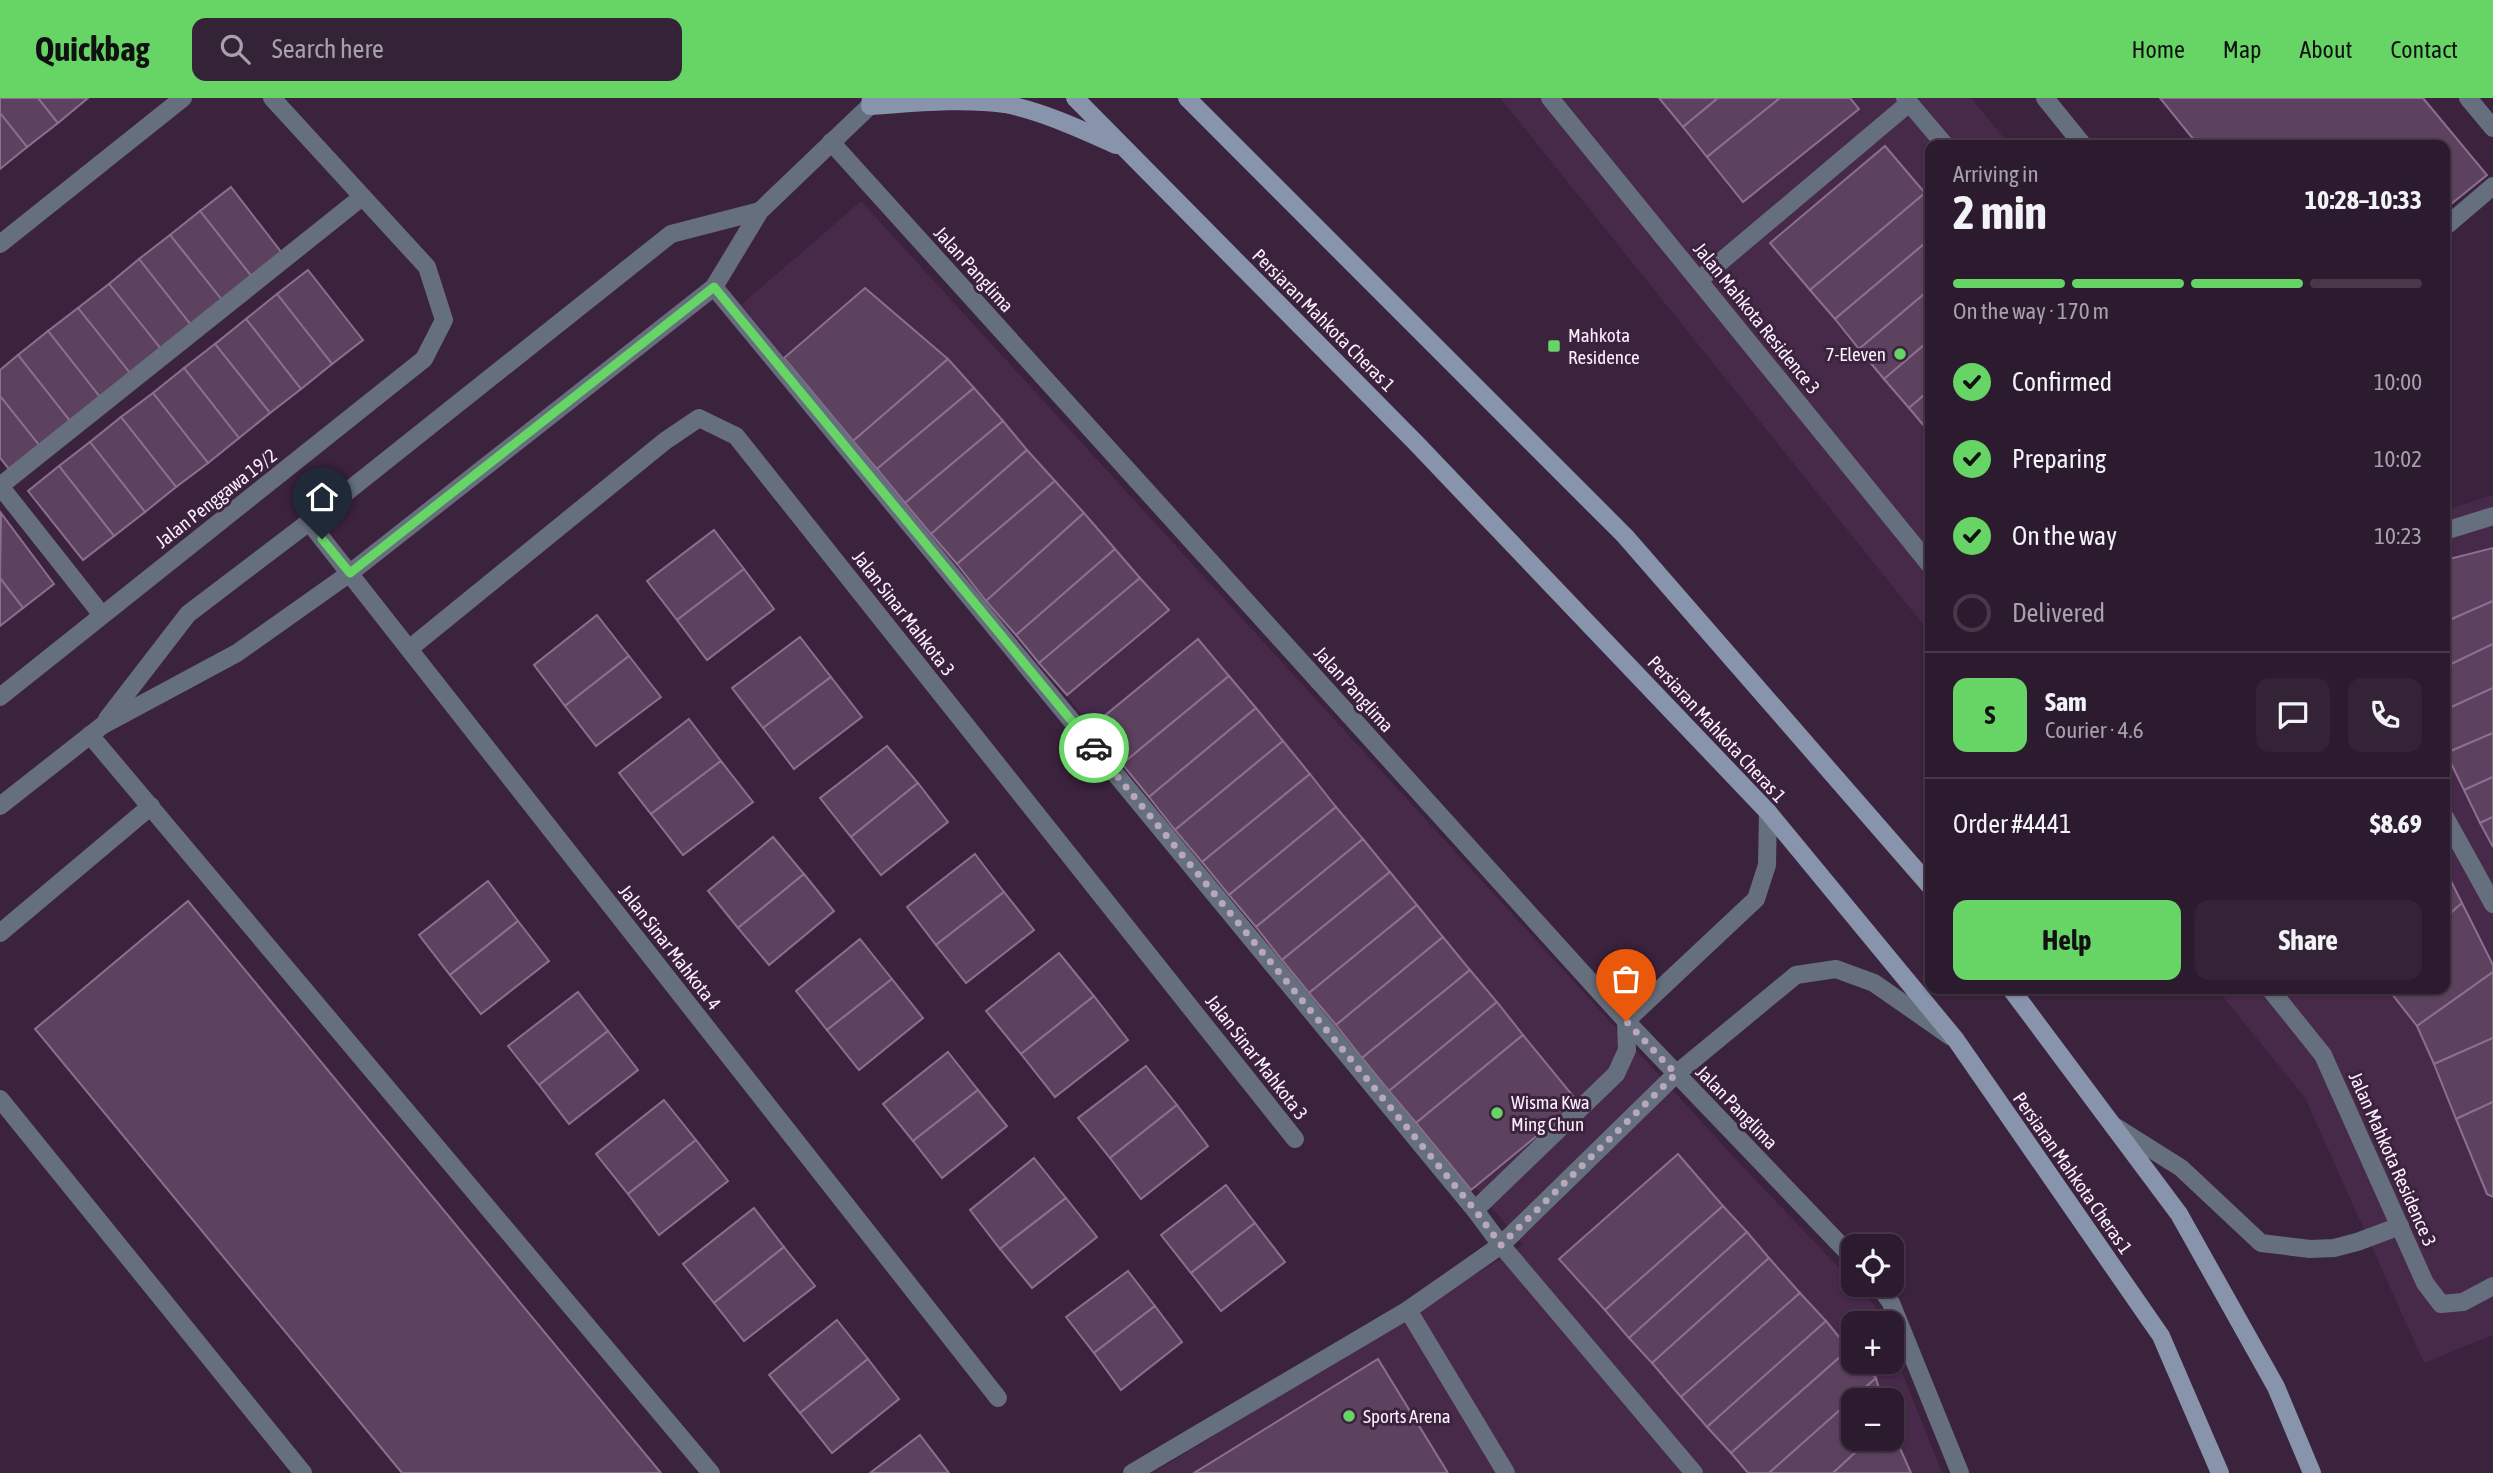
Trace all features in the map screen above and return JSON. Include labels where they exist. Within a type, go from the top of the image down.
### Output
[{"type":"main road","name":"Persiaran Mahkota Cheras 1","points":[[1075,98],[1416,443],[1768,812],[1956,1040],[2161,1336],[2220,1473]]},
{"type":"main road","points":[[1187,98],[1625,536],[1925,880]]},
{"type":"main road","points":[[873,101],[1003,103],[1054,117],[1126,149]]},
{"type":"main road","points":[[2015,994],[2179,1213],[2276,1387],[2312,1473]]},
{"type":"street","points":[[0,244],[183,98]]},
{"type":"street","points":[[102,615],[0,486],[362,197],[272,98]]},
{"type":"street","name":"Jalan Mahkota Residence 3","points":[[1550,98],[1925,559]]},
{"type":"street","points":[[2045,98],[2078,140]]},
{"type":"street","points":[[2468,98],[2493,128]]},
{"type":"street","points":[[1699,280],[1907,100],[1941,140]]},
{"type":"street","points":[[0,806],[97,730],[237,653],[350,573],[714,287],[760,211],[873,101]]},
{"type":"street","name":"Jalan Panglima","points":[[831,142],[1626,1021],[1841,1246]]},
{"type":"street","points":[[2450,223],[2493,186]]},
{"type":"street","name":"Jalan Penggawa 19/2","points":[[0,697],[425,359],[444,320],[427,267],[362,197]]},
{"type":"street","points":[[97,730],[188,614],[309,522],[671,234],[760,211]]},
{"type":"street","points":[[714,287],[1475,1210],[1501,1245],[1694,1473]]},
{"type":"street","name":"Jalan Sinar Mahkota 3","points":[[409,649],[665,441],[699,418],[736,436],[1296,1139]]},
{"type":"street","points":[[2450,529],[2493,516]]},
{"type":"street","name":"Jalan Sinar Mahkota 4","points":[[309,522],[998,1398]]},
{"type":"street","points":[[97,730],[150,806],[711,1473]]},
{"type":"street","points":[[0,933],[150,806]]},
{"type":"street","points":[[1475,1210],[1616,1074],[1627,1050],[1626,1021],[1756,899],[1767,865],[1768,812]]},
{"type":"street","points":[[2450,826],[2493,904]]},
{"type":"street","points":[[1132,1473],[1408,1311],[1501,1245],[1676,1074],[1796,975],[1836,969],[1874,983],[1956,1040]]},
{"type":"street","name":"Jalan Mahkota Residence 3","points":[[2274,994],[2323,1055],[2425,1283],[2441,1304],[2463,1301],[2493,1286]]},
{"type":"street","points":[[0,1100],[303,1473]]},
{"type":"street","points":[[2116,1127],[2180,1168],[2261,1242],[2310,1249],[2334,1248],[2400,1226]]},
{"type":"street","points":[[1887,1297],[1960,1473]]},
{"type":"street","points":[[1408,1311],[1506,1473]]},
{"type":"shaded area","points":[[1500,98],[1971,98],[2006,140],[1925,140],[1925,627]]},
{"type":"shaded area","points":[[861,201],[1732,1155],[1841,1270],[1841,1297],[1866,1297],[1875,1306],[1877,1311],[1841,1311],[1841,1374],[1903,1374],[1942,1473],[1153,1473],[1523,1245],[741,305]]},
{"type":"shaded area","points":[[2493,495],[2493,1335],[2424,1363],[2305,1098],[2221,994],[2450,994],[2450,508]]},
{"type":"building","points":[[0,98],[38,98],[58,123],[27,147],[0,113]]},
{"type":"building","points":[[38,98],[88,98],[58,123]]},
{"type":"building","points":[[1659,98],[1718,98],[1683,127]]},
{"type":"building","points":[[1718,98],[1780,98],[1707,157],[1683,127]]},
{"type":"building","points":[[1780,98],[1850,98],[1859,109],[1743,202],[1707,157]]},
{"type":"building","points":[[2160,98],[2423,98],[2487,175],[2450,205],[2450,140],[2194,140]]},
{"type":"building","points":[[0,113],[27,147],[0,169]]},
{"type":"building","points":[[1885,146],[1925,193],[1810,290],[1770,243]]},
{"type":"building","points":[[231,187],[282,253],[252,277],[200,211]]},
{"type":"building","points":[[1925,193],[1925,243],[1835,319],[1810,290]]},
{"type":"building","points":[[200,211],[252,277],[222,300],[170,235]]},
{"type":"building","points":[[170,235],[222,300],[191,325],[139,259]]},
{"type":"building","points":[[1925,243],[1925,293],[1859,349],[1835,319]]},
{"type":"building","points":[[139,259],[191,325],[161,349],[109,284]]},
{"type":"building","points":[[308,270],[363,340],[332,364],[277,294]]},
{"type":"building","points":[[109,284],[161,349],[130,373],[78,308]]},
{"type":"building","points":[[865,288],[948,359],[853,441],[784,358]]},
{"type":"building","points":[[1925,293],[1925,344],[1884,379],[1859,349]]},
{"type":"building","points":[[277,294],[332,364],[301,389],[246,319]]},
{"type":"building","points":[[78,308],[130,373],[100,397],[48,331]]},
{"type":"building","points":[[246,319],[301,389],[270,413],[215,344]]},
{"type":"building","points":[[48,331],[100,397],[70,421],[18,355]]},
{"type":"building","points":[[215,344],[270,413],[239,438],[184,368]]},
{"type":"building","points":[[1925,344],[1925,394],[1909,408],[1884,379]]},
{"type":"building","points":[[18,355],[70,421],[39,445],[0,396],[0,370]]},
{"type":"building","points":[[948,359],[974,388],[877,469],[853,441]]},
{"type":"building","points":[[184,368],[239,438],[208,463],[153,393]]},
{"type":"building","points":[[974,388],[1003,421],[905,503],[877,469]]},
{"type":"building","points":[[153,393],[208,463],[176,487],[121,417]]},
{"type":"building","points":[[1925,394],[1925,427],[1909,408]]},
{"type":"building","points":[[0,396],[39,445],[9,469],[0,458]]},
{"type":"building","points":[[121,417],[176,487],[145,512],[90,442]]},
{"type":"building","points":[[1003,421],[1027,450],[931,534],[905,503]]},
{"type":"building","points":[[90,442],[145,512],[114,536],[59,466]]},
{"type":"building","points":[[1027,450],[1055,481],[957,564],[931,534]]},
{"type":"building","points":[[59,466],[114,536],[83,560],[28,491]]},
{"type":"building","points":[[1055,481],[1084,513],[986,601],[957,564]]},
{"type":"building","points":[[1,513],[54,584],[23,608],[0,578]]},
{"type":"building","points":[[1084,513],[1115,549],[1016,635],[986,601]]},
{"type":"building","points":[[714,530],[744,569],[677,620],[647,581]]},
{"type":"building","points":[[2493,548],[2493,601],[2450,620],[2450,559]]},
{"type":"building","points":[[1115,549],[1140,578],[1039,663],[1016,635]]},
{"type":"building","points":[[744,569],[774,609],[707,660],[677,620]]},
{"type":"building","points":[[0,578],[23,608],[0,626]]},
{"type":"building","points":[[1140,578],[1169,610],[1067,695],[1039,663]]},
{"type":"building","points":[[2493,601],[2493,644],[2450,665],[2450,620]]},
{"type":"building","points":[[597,615],[629,656],[565,706],[534,665]]},
{"type":"building","points":[[800,637],[831,677],[763,728],[732,688]]},
{"type":"building","points":[[1198,639],[1229,676],[1122,764],[1091,727]]},
{"type":"building","points":[[2493,644],[2493,688],[2450,708],[2450,665]]},
{"type":"building","points":[[629,656],[661,697],[596,746],[565,706]]},
{"type":"building","points":[[1229,676],[1256,708],[1149,797],[1122,764]]},
{"type":"building","points":[[831,677],[862,717],[794,769],[763,728]]},
{"type":"building","points":[[2493,688],[2493,733],[2450,751],[2450,708]]},
{"type":"building","points":[[1256,708],[1283,741],[1175,830],[1149,797]]},
{"type":"building","points":[[689,719],[721,761],[651,814],[619,773]]},
{"type":"building","points":[[2493,733],[2493,777],[2464,790],[2450,761],[2450,751]]},
{"type":"building","points":[[1283,741],[1310,774],[1202,862],[1175,830]]},
{"type":"building","points":[[887,746],[918,783],[851,837],[820,798]]},
{"type":"building","points":[[721,761],[753,802],[683,855],[651,814]]},
{"type":"building","points":[[1310,774],[1336,807],[1229,895],[1202,862]]},
{"type":"building","points":[[2493,777],[2493,817],[2480,823],[2464,790]]},
{"type":"building","points":[[918,783],[948,822],[881,875],[851,837]]},
{"type":"building","points":[[1336,807],[1363,839],[1256,927],[1229,895]]},
{"type":"building","points":[[2493,817],[2493,847],[2480,823]]},
{"type":"building","points":[[773,837],[804,874],[738,928],[708,891]]},
{"type":"building","points":[[1363,839],[1390,872],[1282,960],[1256,927]]},
{"type":"building","points":[[975,854],[1004,892],[936,945],[907,907]]},
{"type":"building","points":[[1390,872],[1417,905],[1309,993],[1282,960]]},
{"type":"building","points":[[804,874],[834,911],[769,965],[738,928]]},
{"type":"building","points":[[2450,879],[2462,903],[2450,914]]},
{"type":"building","points":[[488,881],[518,921],[450,975],[419,935]]},
{"type":"building","points":[[1004,892],[1034,930],[966,983],[936,945]]},
{"type":"building","points":[[188,901],[661,1473],[402,1473],[35,1029]]},
{"type":"building","points":[[2462,903],[2493,965],[2493,972],[2417,1026],[2392,994],[2450,994],[2450,914]]},
{"type":"building","points":[[1417,905],[1443,937],[1336,1025],[1309,993]]},
{"type":"building","points":[[518,921],[549,961],[481,1014],[450,975]]},
{"type":"building","points":[[1443,937],[1470,970],[1362,1058],[1336,1025]]},
{"type":"building","points":[[860,939],[892,979],[827,1030],[796,991]]},
{"type":"building","points":[[1059,953],[1094,996],[1021,1054],[986,1011]]},
{"type":"building","points":[[1470,970],[1497,1002],[1389,1091],[1362,1058]]},
{"type":"building","points":[[2493,972],[2493,1038],[2434,1064],[2417,1026]]},
{"type":"building","points":[[892,979],[923,1018],[859,1070],[827,1030]]},
{"type":"building","points":[[578,992],[608,1031],[539,1085],[508,1046]]},
{"type":"building","points":[[1094,996],[1128,1040],[1055,1097],[1021,1054]]},
{"type":"building","points":[[1497,1002],[1523,1035],[1416,1123],[1389,1091]]},
{"type":"building","points":[[608,1031],[638,1070],[569,1124],[539,1085]]},
{"type":"building","name":"Wisma Kwa Ming Chun","points":[[1523,1035],[1578,1102],[1471,1190],[1416,1123]]},
{"type":"building","points":[[2493,1038],[2493,1102],[2456,1119],[2434,1064]]},
{"type":"building","points":[[948,1052],[978,1090],[913,1141],[883,1104]]},
{"type":"building","points":[[1146,1066],[1177,1105],[1110,1158],[1078,1118]]},
{"type":"building","points":[[978,1090],[1007,1126],[942,1178],[913,1141]]},
{"type":"building","points":[[664,1100],[696,1140],[628,1194],[596,1154]]},
{"type":"building","points":[[2493,1102],[2493,1197],[2487,1194],[2456,1119]]},
{"type":"building","points":[[1177,1105],[1208,1146],[1141,1199],[1110,1158]]},
{"type":"building","points":[[696,1140],[728,1181],[659,1235],[628,1194]]},
{"type":"building","points":[[1678,1154],[1723,1206],[1605,1310],[1559,1259]]},
{"type":"building","points":[[1034,1158],[1066,1198],[1000,1249],[970,1210]]},
{"type":"building","points":[[1226,1185],[1255,1223],[1191,1273],[1161,1235]]},
{"type":"building","points":[[1066,1198],[1097,1237],[1032,1288],[1000,1249]]},
{"type":"building","points":[[1723,1206],[1747,1232],[1629,1338],[1605,1310]]},
{"type":"building","points":[[754,1208],[784,1247],[714,1303],[683,1264]]},
{"type":"building","points":[[1255,1223],[1285,1262],[1221,1311],[1191,1273]]},
{"type":"building","points":[[1747,1232],[1769,1258],[1652,1363],[1629,1338]]},
{"type":"building","points":[[784,1247],[815,1286],[744,1341],[714,1303]]},
{"type":"building","points":[[1769,1258],[1800,1293],[1681,1397],[1652,1363]]},
{"type":"building","points":[[1128,1271],[1155,1306],[1094,1353],[1066,1317]]},
{"type":"building","points":[[1800,1293],[1826,1321],[1707,1427],[1681,1397]]},
{"type":"building","points":[[1155,1306],[1182,1342],[1121,1390],[1094,1353]]},
{"type":"building","points":[[837,1320],[868,1359],[800,1413],[769,1375]]},
{"type":"building","points":[[1826,1321],[1841,1339],[1841,1356],[1731,1453],[1707,1427]]},
{"type":"building","points":[[1841,1356],[1841,1374],[1872,1374],[1876,1378],[1865,1388],[1841,1388],[1841,1409],[1769,1473],[1748,1473],[1731,1453]]},
{"type":"building","points":[[868,1359],[899,1399],[832,1453],[800,1413]]},
{"type":"building","name":"Sports Arena","points":[[1378,1359],[1448,1473],[1194,1473]]},
{"type":"building","points":[[1876,1378],[1879,1388],[1865,1388]]},
{"type":"building","points":[[1841,1409],[1841,1451],[1857,1451],[1833,1473],[1769,1473]]},
{"type":"building","points":[[920,1435],[949,1473],[870,1473]]},
{"type":"building","points":[[1857,1451],[1901,1451],[1911,1473],[1833,1473]]},
{"type":"way so far","points":[[1094,748],[1501,1245],[1676,1074],[1626,1021]]},
{"type":"place","name":"Mahkota Residence","points":[[1554,346]]},
{"type":"place","name":"7-Eleven","points":[[1900,354]]},
{"type":"place","name":"Wisma Kwa Ming Chun","points":[[1497,1113]]},
{"type":"place","name":"Sports Arena","points":[[1349,1416]]},
{"type":"route","points":[[322,539],[350,573],[714,287],[1094,748]]}]
